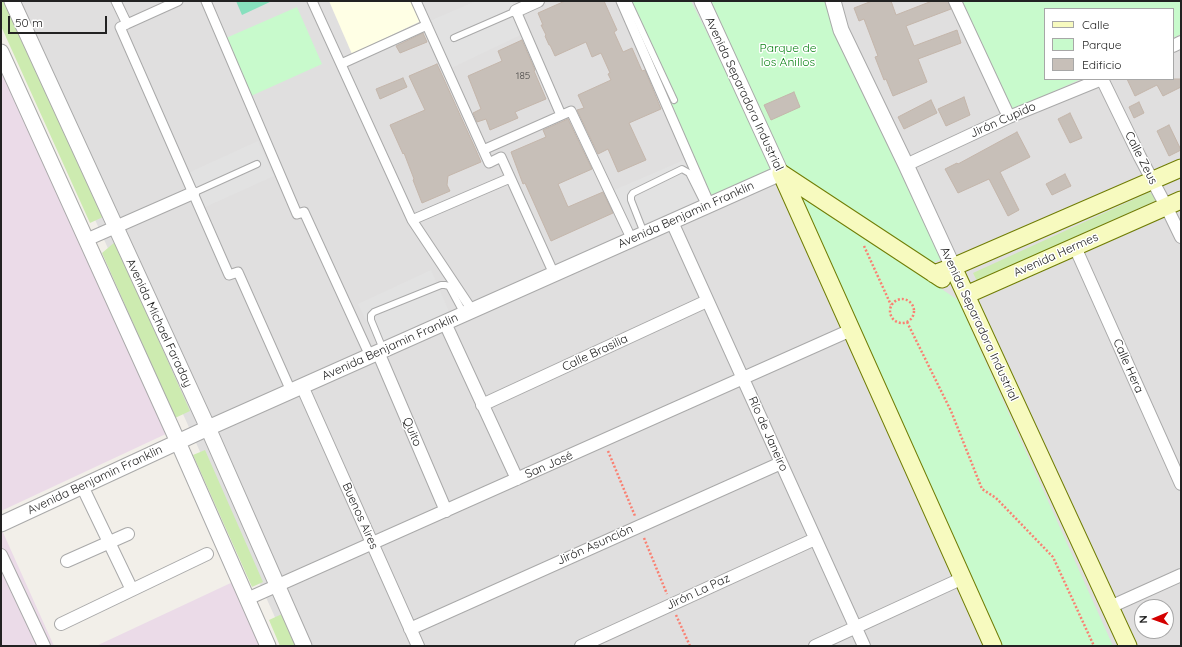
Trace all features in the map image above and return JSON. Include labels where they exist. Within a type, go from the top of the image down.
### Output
[{"type":"main road","points":[[934,274],[1181,168]]},
{"type":"main road","points":[[781,173],[966,295]]},
{"type":"main road","name":"Avenida Separadora Industrial","points":[[781,173],[993,646]]},
{"type":"main road","name":"Avenida Hermes","points":[[966,295],[1174,203]]},
{"type":"main road","name":"Avenida Separadora Industrial","points":[[953,267],[1128,646]]},
{"type":"street","name":"Avenida Michael Faraday","points":[[12,1],[208,428],[304,646]]},
{"type":"street","points":[[116,1],[127,24]]},
{"type":"street","points":[[178,1],[120,27],[229,275],[238,272],[296,389]]},
{"type":"street","points":[[206,1],[297,214],[304,212],[377,353]]},
{"type":"street","points":[[312,1],[412,220],[468,312]]},
{"type":"street","points":[[416,1],[489,163],[501,157],[554,274]]},
{"type":"street","points":[[538,1],[520,6],[561,115]]},
{"type":"street","points":[[621,1],[708,206]]},
{"type":"street","name":"Avenida Separadora Industrial","points":[[702,1],[781,173]]},
{"type":"street","name":"Avenida Separadora Industrial","points":[[832,1],[841,30],[953,267]]},
{"type":"street","points":[[955,1],[1009,117]]},
{"type":"street","points":[[342,64],[427,25]]},
{"type":"street","points":[[1,52],[178,442],[268,646]]},
{"type":"street","name":"Jirón Cupido","points":[[906,165],[1009,117],[1100,80]]},
{"type":"street","name":"Calle Zeus","points":[[1102,80],[1152,180],[1174,203],[1181,237]]},
{"type":"street","points":[[483,150],[572,111],[638,237]]},
{"type":"street","name":"Avenida Benjamin Franklin","points":[[1,524],[208,428],[781,173]]},
{"type":"street","points":[[412,220],[510,178]]},
{"type":"street","points":[[86,240],[193,192]]},
{"type":"street","name":"Río de Janeiro","points":[[672,222],[864,646]]},
{"type":"street","name":"Calle Hera","points":[[1075,247],[1181,484]]},
{"type":"street","name":"Calle Brasilia","points":[[482,405],[707,301]]},
{"type":"street","points":[[444,323],[517,479]]},
{"type":"street","name":"San José","points":[[247,600],[851,330]]},
{"type":"street","name":"Quito","points":[[377,353],[446,511]]},
{"type":"street","name":"Buenos Aires","points":[[296,389],[372,544],[418,646]]},
{"type":"street","name":"Jirón Asunción","points":[[410,629],[781,463]]},
{"type":"street","points":[[82,486],[132,590]]},
{"type":"street","points":[[67,561],[128,534]]},
{"type":"street","name":"Jirón La Paz","points":[[581,646],[815,539]]},
{"type":"street","points":[[61,624],[207,554]]},
{"type":"street","points":[[1,555],[44,646]]},
{"type":"street","points":[[1110,607],[1181,575]]},
{"type":"street","points":[[815,646],[963,578]]},
{"type":"lane","points":[[628,1],[674,100]]},
{"type":"lane","points":[[454,38],[520,6]]},
{"type":"lane","points":[[193,192],[257,164]]},
{"type":"lane","points":[[638,237],[630,200],[631,196],[633,193],[682,169],[690,173],[708,206]]},
{"type":"lane","points":[[377,353],[371,320],[371,315],[374,312],[441,285],[445,285],[449,286],[468,312]]},
{"type":"path","points":[[862,241],[891,305]]},
{"type":"path","points":[[901,299],[909,301],[912,304],[914,312],[911,320],[900,324],[893,320],[889,313],[891,305],[897,300],[901,299]]},
{"type":"path","points":[[907,322],[951,411],[982,489],[996,498],[1053,557],[1094,646]]},
{"type":"path","points":[[604,440],[690,646]]},
{"type":"shaded area","points":[[1,1],[1181,1],[1181,646],[288,646],[1,12]]},
{"type":"shaded area","points":[[329,1],[412,1],[421,21],[352,54]]},
{"type":"shaded area","points":[[476,1],[512,1],[525,33],[447,70],[425,23]]},
{"type":"shaded area","points":[[1,68],[168,433],[1,511]]},
{"type":"shaded area","points":[[258,141],[274,176],[203,208],[188,173]]},
{"type":"shaded area","points":[[684,160],[704,205],[632,235],[612,191]]},
{"type":"shaded area","points":[[431,270],[451,316],[379,348],[358,304]]},
{"type":"shaded area","points":[[1,528],[54,646],[1,646]]},
{"type":"shaded area","points":[[235,581],[264,646],[96,646]]},
{"type":"green space","points":[[1,1],[7,1],[105,216],[90,223],[1,26]]},
{"type":"green space","points":[[236,1],[272,1],[242,15]]},
{"type":"green space","points":[[624,1],[691,1],[777,171],[711,201]]},
{"type":"green space","name":"Parque de los Anillos","points":[[700,1],[829,1],[944,258],[929,264],[785,168]]},
{"type":"green space","points":[[962,1],[1181,1],[1181,34],[1174,38],[1174,8],[1044,8],[1044,80],[1079,80],[1013,110]]},
{"type":"green space","points":[[297,7],[322,64],[251,96],[226,38]]},
{"type":"green space","points":[[794,190],[958,300],[1113,646],[1000,646]]},
{"type":"green space","points":[[1150,192],[1157,200],[977,281],[973,273]]},
{"type":"green space","points":[[115,242],[190,411],[175,418],[102,253]]},
{"type":"green space","points":[[205,450],[263,582],[252,587],[193,455]]},
{"type":"green space","points":[[282,614],[297,646],[280,646],[269,620]]},
{"type":"building","points":[[565,1],[604,1],[617,30],[614,32],[623,52],[632,48],[642,71],[645,70],[661,109],[629,123],[646,160],[618,172],[608,149],[598,154],[577,110],[584,108],[578,95],[611,80],[608,74],[610,73],[601,53],[592,57],[586,42],[555,56],[541,25],[543,25],[538,13]]},
{"type":"building","points":[[872,1],[891,1],[896,15],[932,1],[948,1],[951,9],[906,26],[914,46],[957,30],[961,43],[918,59],[927,82],[893,96],[886,79],[884,80],[875,57],[878,56],[864,19],[859,21],[854,8]]},
{"type":"building","points":[[423,33],[427,42],[400,53],[396,46]]},
{"type":"building","points":[[522,40],[546,99],[515,112],[518,118],[490,130],[486,119],[477,122],[473,113],[481,109],[468,76],[502,61],[498,51]]},
{"type":"building","points":[[437,64],[481,162],[448,176],[447,185],[450,191],[422,203],[404,153],[403,154],[390,125],[425,110],[409,76]]},
{"type":"building","points":[[403,78],[407,87],[380,99],[376,89]]},
{"type":"building","points":[[1181,79],[1181,87],[1163,96],[1157,85],[1135,96],[1127,80]]},
{"type":"building","points":[[794,92],[800,107],[771,120],[764,105]]},
{"type":"building","points":[[964,97],[970,115],[946,126],[938,109]]},
{"type":"building","points":[[931,100],[937,113],[904,129],[898,117]]},
{"type":"building","points":[[1139,102],[1144,113],[1134,118],[1129,107]]},
{"type":"building","points":[[1070,113],[1082,138],[1070,143],[1058,119]]},
{"type":"building","points":[[568,119],[592,169],[558,184],[568,207],[603,192],[613,213],[551,241],[525,183],[523,184],[511,152],[546,137],[543,130]]},
{"type":"building","points":[[1169,125],[1181,150],[1169,156],[1157,131]]},
{"type":"building","points":[[1017,132],[1030,157],[1000,172],[1019,210],[1008,216],[989,179],[958,193],[945,169],[957,163],[958,164]]},
{"type":"building","points":[[1065,174],[1071,186],[1052,195],[1046,184]]}]
